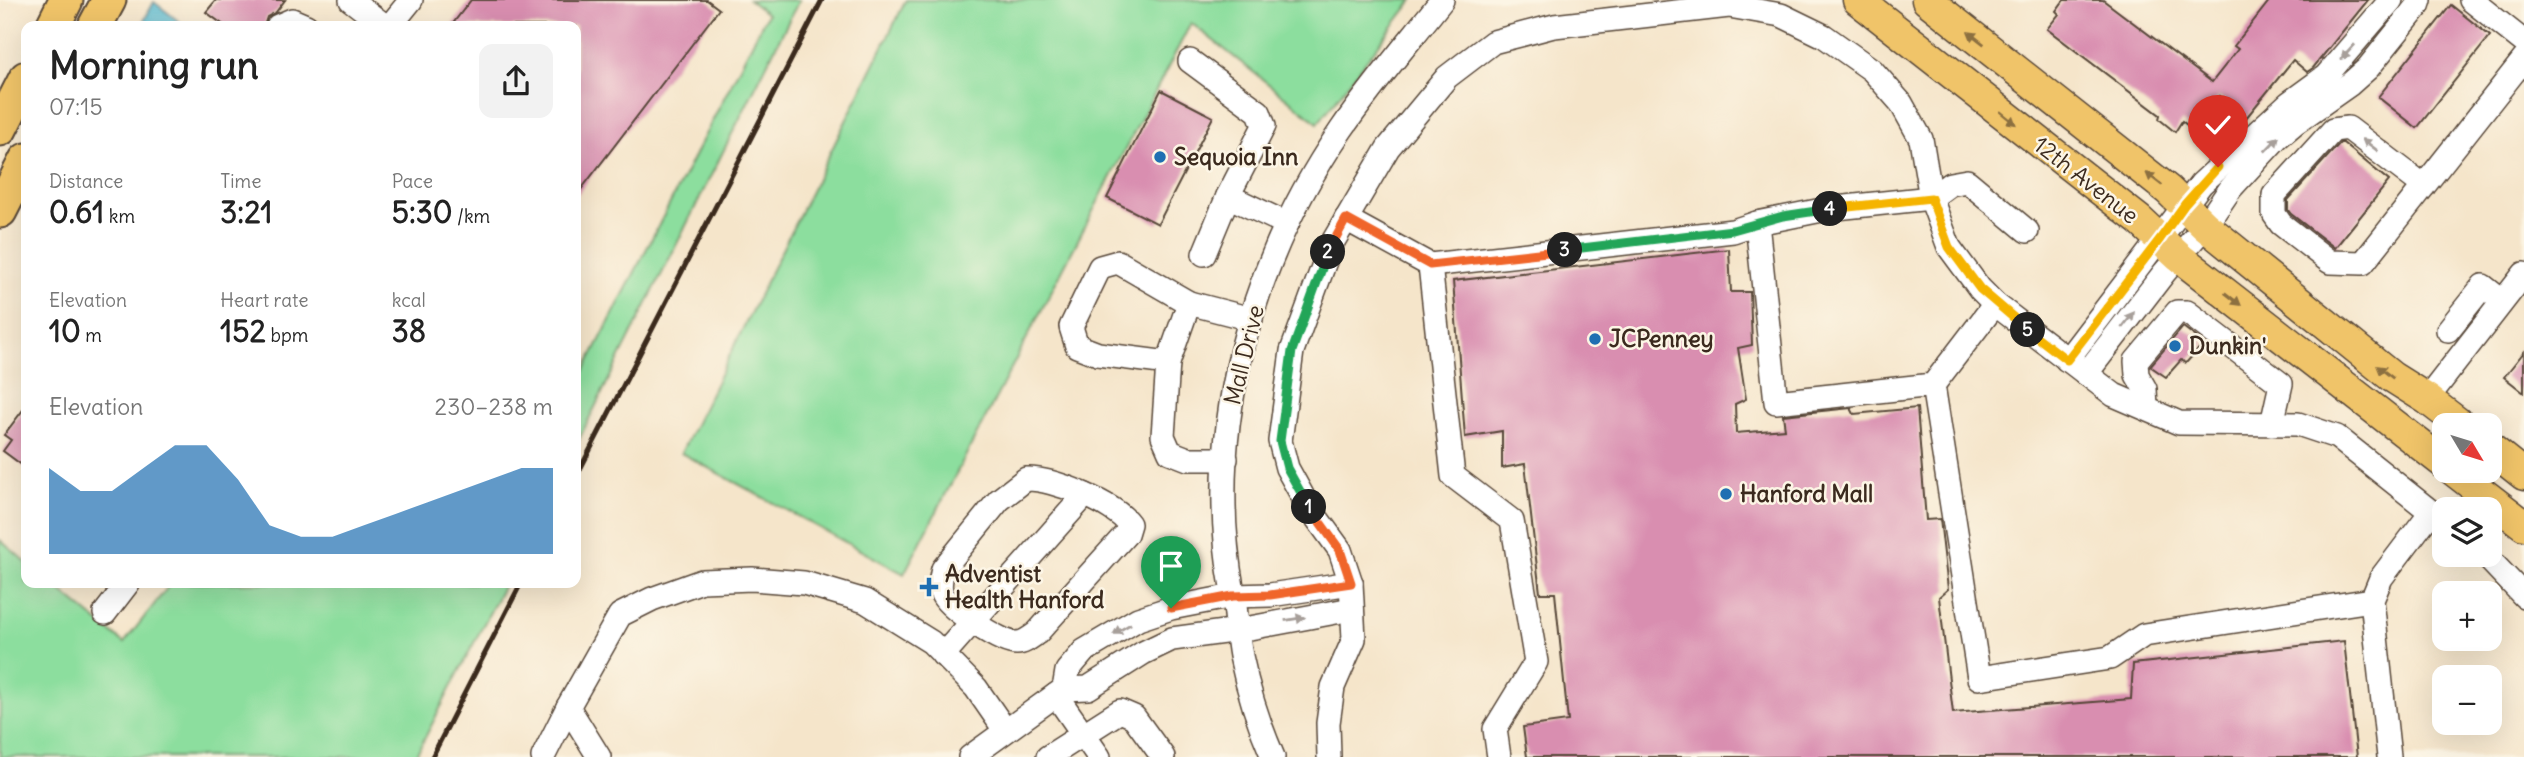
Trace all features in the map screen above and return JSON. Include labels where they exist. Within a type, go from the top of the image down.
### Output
[{"type":"highway","points":[[56,21],[66,0]]},
{"type":"highway","points":[[98,21],[109,0]]},
{"type":"highway","points":[[0,129],[21,88]]},
{"type":"highway","points":[[0,211],[21,170]]},
{"type":"main road","name":"12th Avenue","points":[[1858,0],[2432,454]]},
{"type":"main road","name":"12th Avenue","points":[[1927,0],[2185,204],[2205,226],[2392,377],[2445,413]]},
{"type":"main road","points":[[2502,458],[2524,475]]},
{"type":"main road","points":[[2469,483],[2524,526]]},
{"type":"street","points":[[351,0],[378,21]]},
{"type":"street","points":[[394,21],[411,0]]},
{"type":"street","name":"Mall Drive","points":[[1273,757],[1257,716],[1241,654],[1228,572],[1224,497],[1229,413],[1234,386],[1263,280],[1287,224],[1341,130],[1441,0]]},
{"type":"street","points":[[2086,374],[2164,273],[2185,204],[2218,167],[2289,103],[2326,76],[2391,0]]},
{"type":"street","points":[[2067,360],[2170,248],[2205,226],[2231,188],[2277,138],[2368,68],[2420,0]]},
{"type":"street","points":[[2471,0],[2524,43]]},
{"type":"street","points":[[1329,757],[1328,723],[1333,687],[1354,639],[1351,583],[1340,550],[1308,506],[1287,468],[1280,441],[1292,351],[1331,245],[1388,148],[1447,77],[1493,42],[1554,26],[1729,6],[1781,15],[1824,36],[1872,70],[1901,103],[1921,139],[1931,198],[1949,247],[1980,289],[2067,360],[2115,395],[2179,423],[2298,424],[2337,437],[2432,512]]},
{"type":"street","points":[[2424,186],[2348,128],[2333,130],[2274,195],[2274,214],[2281,224],[2330,262],[2363,263],[2424,186],[2524,59]]},
{"type":"street","points":[[1190,61],[1259,113],[1264,126],[1228,196],[1204,254]]},
{"type":"street","points":[[1346,219],[1430,265],[1733,230],[1827,209],[1931,198],[1950,184],[1967,181],[2027,232]]},
{"type":"street","points":[[1228,196],[1287,224]]},
{"type":"street","points":[[1757,223],[1776,402],[1933,385],[1996,304]]},
{"type":"street","points":[[1168,363],[1098,354],[1077,346],[1071,327],[1100,267],[1118,262],[1189,303],[1251,319]]},
{"type":"street","points":[[1430,265],[1453,476],[1512,521],[1536,662],[1495,729],[1499,757]]},
{"type":"street","points":[[2427,399],[2524,274]]},
{"type":"street","points":[[2448,330],[2483,286],[2502,301]]},
{"type":"street","points":[[1189,303],[1168,363],[1163,436],[1170,452],[1188,459],[1226,459]]},
{"type":"street","points":[[2146,408],[2146,389],[2137,375],[2136,361],[2169,319],[2177,312],[2187,312],[2281,384],[2272,424]]},
{"type":"street","points":[[1933,385],[1979,678],[2110,658],[2144,635],[2372,600]]},
{"type":"street","points":[[1040,478],[1085,495],[1123,516],[1129,524],[1126,534],[1037,634],[1020,644],[1004,641],[972,622],[943,596],[940,583],[943,569],[999,500],[1026,479],[1040,478]]},
{"type":"street","points":[[943,655],[1085,495]]},
{"type":"street","points":[[2389,757],[2372,600],[2381,578],[2432,523]]},
{"type":"street","points":[[2496,567],[2524,596]]},
{"type":"street","points":[[543,757],[620,615],[652,599],[702,581],[752,579],[804,583],[865,601],[930,642],[976,688],[1005,730]]},
{"type":"street","points":[[1099,757],[1060,692],[1067,671],[1084,651],[1138,619],[1171,608],[1233,596],[1270,595],[1351,583]]},
{"type":"street","points":[[105,612],[124,588]]},
{"type":"street","points":[[970,757],[1060,692],[1088,688],[1143,653],[1172,639],[1352,610]]},
{"type":"street","points":[[568,707],[599,757]]},
{"type":"street","points":[[1048,757],[1120,711],[1134,717],[1163,757]]},
{"type":"green space","points":[[749,0],[799,0],[581,435],[581,374],[767,14]]},
{"type":"green space","points":[[906,0],[1413,0],[1318,123],[1191,23],[904,574],[681,453]]},
{"type":"green space","points":[[0,540],[21,558],[21,588],[57,588],[124,643],[167,588],[502,588],[415,757],[0,757]]},
{"type":"water","points":[[154,2],[179,21],[144,21]]},
{"type":"building","points":[[216,0],[285,0],[266,21],[218,21],[206,12]]},
{"type":"building","points":[[471,0],[707,0],[719,9],[581,189],[581,21],[455,21]]},
{"type":"building","points":[[2064,0],[2103,0],[2212,82],[2238,49],[2234,46],[2270,0],[2368,0],[2313,68],[2307,72],[2293,60],[2246,118],[2219,96],[2193,130],[2182,121],[2175,132],[2159,119],[2160,115],[2047,29],[2059,14],[2056,11]]},
{"type":"building","points":[[2451,5],[2490,36],[2417,128],[2378,97]]},
{"type":"building","name":"Sequoia Inn","points":[[1161,90],[1213,117],[1158,224],[1107,198]]},
{"type":"building","points":[[2340,143],[2389,181],[2335,248],[2291,214],[2288,200]]},
{"type":"building","name":"Hanford Mall","points":[[1729,249],[1731,292],[1750,292],[1752,345],[1738,348],[1746,399],[1735,404],[1736,433],[1785,429],[1783,415],[1851,408],[1854,414],[1917,408],[1926,520],[1940,519],[1948,589],[1939,597],[1953,713],[2131,699],[2133,664],[2344,641],[2357,757],[1527,757],[1523,727],[1568,721],[1555,593],[1540,593],[1525,464],[1502,468],[1502,431],[1465,437],[1453,281]]},
{"type":"building","points":[[2183,327],[2204,343],[2186,363],[2181,360],[2166,377],[2150,366]]},
{"type":"building","points":[[2524,352],[2524,393],[2504,377]]},
{"type":"building","points":[[21,413],[21,464],[3,451],[11,440],[4,435]]},
{"type":"railway","points":[[581,467],[822,0]]},
{"type":"railway","points":[[432,757],[518,588]]},
{"type":"place","name":"Sequoia Inn","points":[[1160,157]]},
{"type":"place","name":"JCPenney","points":[[1595,339]]},
{"type":"place","name":"Dunkin'","points":[[2175,346]]},
{"type":"place","name":"Hanford Mall","points":[[1726,494]]},
{"type":"place","name":"Adventist Health Hanford","points":[[929,587]]},
{"type":"route","points":[[1171,608],[1233,596],[1270,595],[1351,583],[1340,550],[1308,506],[1287,468],[1280,441],[1292,351],[1331,245],[1346,219],[1430,265],[1733,230],[1783,216],[1931,198],[1949,247],[1980,289],[2067,360],[2185,204],[2218,167]]}]
